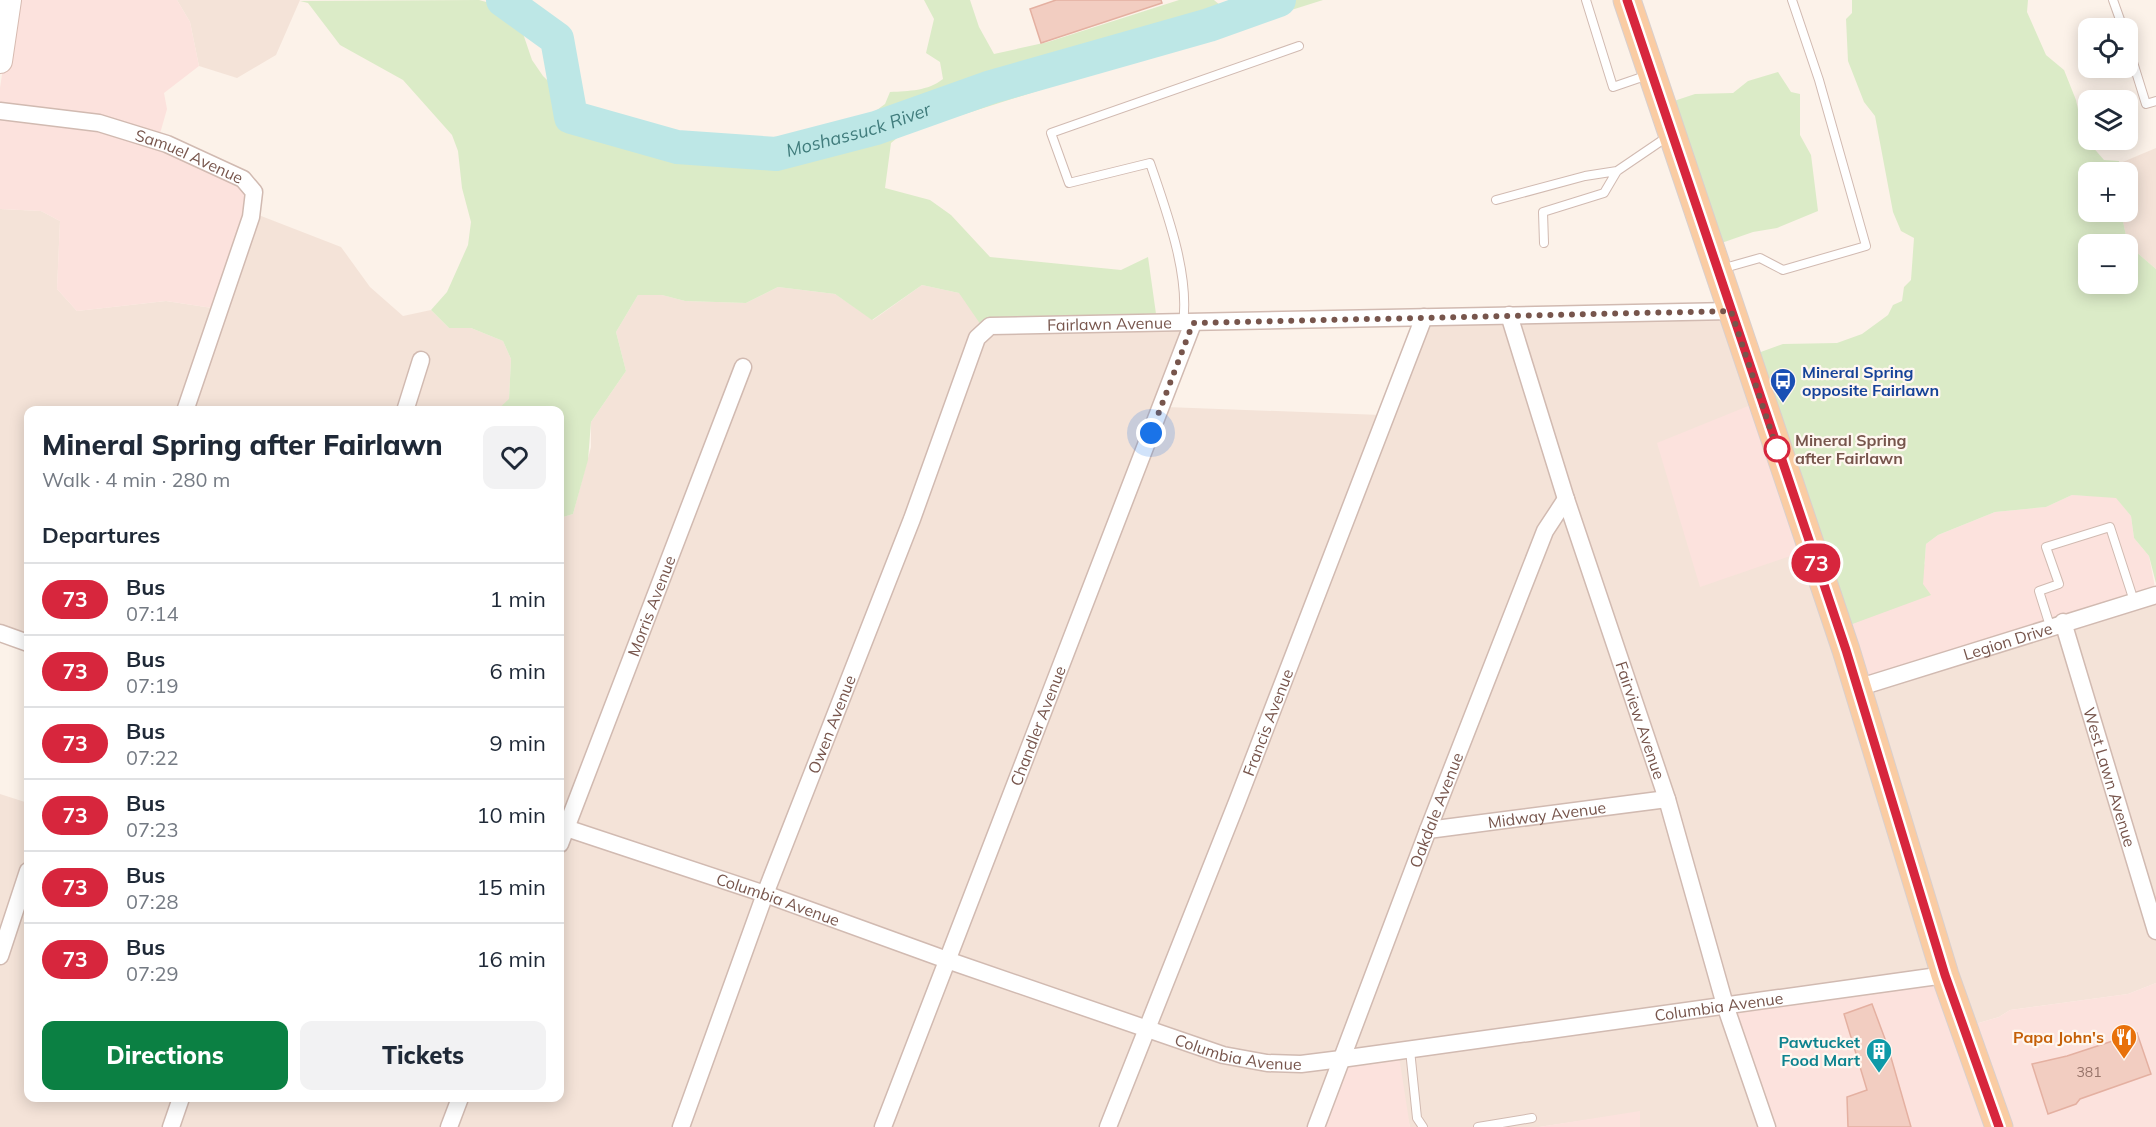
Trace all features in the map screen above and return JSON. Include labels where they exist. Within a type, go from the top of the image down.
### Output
[{"type":"main road","points":[[0,61],[2,30],[9,0]]},
{"type":"main road","points":[[1627,0],[1857,688],[1945,975],[1999,1127]]},
{"type":"street","name":"Samuel Avenue","points":[[0,111],[99,123],[156,140],[243,179],[254,192],[250,217],[187,406]]},
{"type":"street","name":"Fairlawn Avenue","points":[[990,326],[1731,311]]},
{"type":"street","name":"Fairview Avenue","points":[[1509,315],[1566,499],[1667,799],[1725,1005],[1767,1127]]},
{"type":"street","name":"Francis Avenue","points":[[1108,1127],[1238,802],[1424,317]]},
{"type":"street","name":"Chandler Avenue","points":[[884,1127],[1188,323]]},
{"type":"street","name":"Owen Avenue","points":[[681,1127],[765,894],[912,519],[977,338],[990,326]]},
{"type":"street","points":[[407,406],[421,360]]},
{"type":"street","name":"Morris Avenue","points":[[564,828],[743,367]]},
{"type":"street","name":"Oakdale Avenue","points":[[1316,1127],[1428,830],[1545,531],[1566,499]]},
{"type":"street","name":"Legion Drive","points":[[1857,688],[2056,624],[2156,595]]},
{"type":"street","name":"West Lawn Avenue","points":[[2056,624],[2156,932]]},
{"type":"street","points":[[0,633],[24,642]]},
{"type":"street","name":"Midway Avenue","points":[[1428,830],[1667,799]]},
{"type":"street","name":"Columbia Avenue","points":[[564,834],[765,894],[947,960],[1240,1059],[1301,1064],[1945,975]]},
{"type":"street","points":[[0,956],[24,883]]},
{"type":"street","points":[[171,1127],[180,1102]]},
{"type":"street","points":[[449,1127],[458,1102]]},
{"type":"lane","points":[[1586,0],[1612,87],[1652,74]]},
{"type":"lane","points":[[1718,270],[1760,258],[1782,270],[1866,246],[1819,80],[1792,0]]},
{"type":"lane","points":[[2114,0],[2119,18]]},
{"type":"lane","points":[[1188,323],[1181,276],[1167,214],[1150,163],[1069,183],[1052,133],[1299,46]]},
{"type":"lane","points":[[2138,78],[2146,104],[2156,101]]},
{"type":"lane","points":[[1544,243],[1543,212],[1604,192],[1617,171],[1673,133]]},
{"type":"lane","points":[[1496,200],[1585,176],[1617,171]]},
{"type":"lane","points":[[2056,624],[2039,591],[2059,584],[2046,548],[2110,527],[2134,601]]},
{"type":"lane","points":[[1410,1050],[1417,1118],[1423,1127]]},
{"type":"lane","points":[[1478,1127],[1532,1118]]},
{"type":"shaded area","points":[[13,0],[177,0],[190,22],[199,66],[164,93],[167,109],[159,137],[259,196],[219,309],[166,301],[77,311],[57,289],[60,221],[41,211],[0,209],[0,88]]},
{"type":"shaded area","points":[[177,0],[300,0],[276,55],[237,78],[199,66],[190,22]]},
{"type":"shaded area","points":[[2156,148],[2156,269],[2138,254],[2138,234],[2126,234],[2123,222],[2138,222],[2138,162],[2123,162]]},
{"type":"shaded area","points":[[0,209],[41,211],[60,221],[57,289],[77,311],[166,301],[219,309],[256,214],[341,247],[370,287],[403,316],[431,310],[449,328],[471,328],[503,341],[511,359],[509,400],[502,406],[24,406],[24,641],[0,633]]},
{"type":"shaded area","points":[[922,285],[959,293],[1193,325],[1166,407],[1381,415],[1420,318],[1729,311],[1808,550],[2156,593],[2156,983],[2128,994],[2010,1010],[1999,1017],[1965,1027],[1767,1127],[1640,1127],[1640,1112],[1539,1127],[1410,1127],[1407,1115],[1318,1127],[0,1127],[0,794],[24,802],[24,1102],[564,1102],[564,517],[573,514],[591,447],[591,422],[626,371],[616,332],[638,295],[662,295],[685,301],[746,303],[778,287],[835,294],[873,320]]},
{"type":"shaded area","points":[[1758,402],[1808,550],[1700,587],[1657,443]]},
{"type":"shaded area","points":[[2072,495],[2116,497],[2131,516],[2134,538],[2149,556],[2156,593],[1857,687],[1836,630],[1930,595],[1923,584],[1926,544],[1938,535],[1995,512],[2046,507]]},
{"type":"shaded area","points":[[1942,973],[1965,1027],[1999,1017],[2010,1010],[2128,994],[2156,983],[2156,1127],[1767,1127],[1732,1004]]},
{"type":"shaded area","points":[[1398,1050],[1410,1127],[1318,1127],[1343,1057]]},
{"type":"shaded area","points":[[1640,1111],[1640,1127],[1539,1127]]},
{"type":"green space","points":[[479,0],[515,10],[532,60],[543,76],[579,111],[642,134],[812,139],[858,124],[885,104],[890,92],[925,88],[943,79],[940,62],[926,53],[934,19],[924,0],[970,0],[979,27],[994,54],[1048,42],[1179,0],[1214,0],[1227,11],[1266,0],[1323,0],[902,134],[891,143],[885,188],[930,200],[951,215],[990,257],[1121,270],[1148,257],[1157,321],[985,331],[959,293],[922,285],[872,320],[835,294],[778,287],[746,303],[685,301],[662,295],[638,295],[616,332],[626,371],[591,422],[588,460],[573,514],[564,517],[564,406],[501,406],[509,399],[511,359],[503,341],[471,328],[449,328],[431,310],[447,292],[468,245],[471,222],[462,188],[458,151],[452,135],[403,80],[340,45],[308,3],[300,1]]},
{"type":"green space","points":[[1852,0],[2028,0],[2027,12],[2046,55],[2064,70],[2076,100],[2078,150],[2095,150],[2104,160],[2119,161],[2078,162],[2078,222],[2123,222],[2126,234],[2078,234],[2078,294],[2138,294],[2138,254],[2156,269],[2156,583],[2149,556],[2134,538],[2131,516],[2116,498],[2072,495],[2046,507],[1995,512],[1938,535],[1926,544],[1923,584],[1931,595],[1836,630],[1747,357],[1783,344],[1837,343],[1862,334],[1888,315],[1893,305],[1902,301],[1904,287],[1911,280],[1914,238],[1901,231],[1893,212],[1875,116],[1864,102],[1848,61],[1846,19],[1852,13]]},
{"type":"green space","points":[[1778,72],[1791,92],[1800,94],[1800,135],[1811,155],[1818,211],[1777,228],[1753,232],[1710,247],[1668,103],[1695,94],[1733,93],[1748,81]]},
{"type":"building","points":[[1056,0],[1161,0],[1162,3],[1041,43],[1030,9]]},
{"type":"building","name":"Pawtucket Food Mart","points":[[1872,1004],[1888,1047],[1911,1127],[1848,1127],[1847,1097],[1867,1090],[1844,1014]]},
{"type":"building","points":[[2137,1033],[2151,1074],[2080,1099],[2076,1104],[2048,1114],[2032,1064],[2067,1056]]},
{"type":"waterway","name":"Moshassuck River","points":[[503,0],[557,39],[571,117],[677,147],[776,154],[876,128],[991,87],[1209,25],[1279,0]]},
{"type":"bus line","name":"73","points":[[1627,0],[1846,650],[1945,975],[1999,1127]]},
{"type":"place","name":"Mineral Spring opposite Fairlawn","points":[[1783,404]]},
{"type":"place","name":"Mineral Spring after Fairlawn","points":[[1777,449]]},
{"type":"place","name":"Papa John's","points":[[2124,1060]]},
{"type":"place","name":"Pawtucket Food Mart","points":[[1879,1074]]},
{"type":"route","points":[[1151,433],[1193,323],[1731,311],[1757,390],[1779,455],[1777,449]]}]
